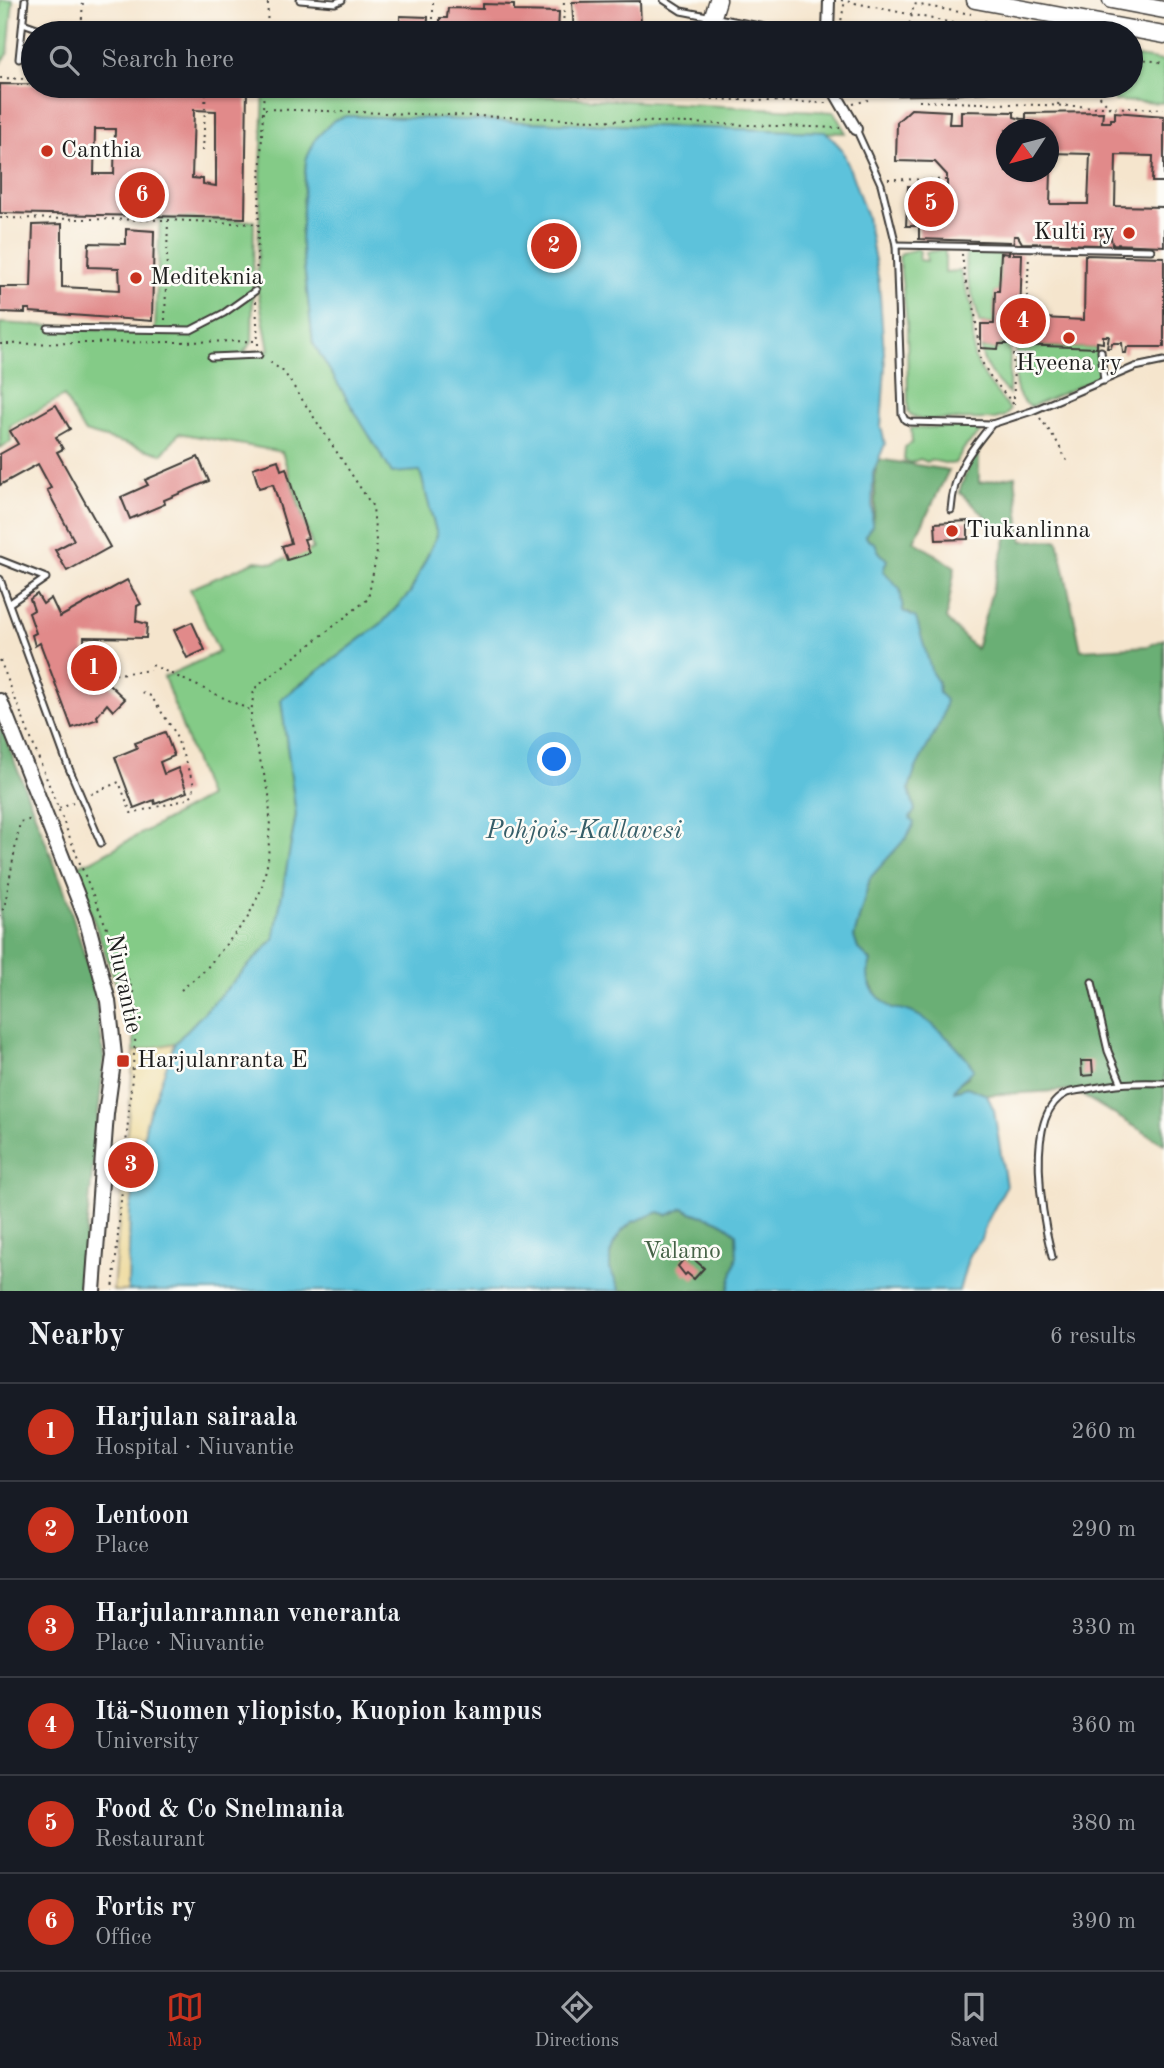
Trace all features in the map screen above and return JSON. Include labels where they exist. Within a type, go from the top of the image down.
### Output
[{"type":"main road","points":[[707,0],[711,21]]},
{"type":"main road","points":[[713,21],[718,0]]},
{"type":"main road","points":[[1111,0],[1164,10]]},
{"type":"main road","points":[[975,7],[1070,21]]},
{"type":"main road","points":[[1143,32],[1164,35]]},
{"type":"street","points":[[828,21],[829,0]]},
{"type":"street","points":[[838,98],[856,128]]},
{"type":"street","name":"Niuvantie","points":[[0,701],[86,918],[101,967],[112,1025],[114,1055],[106,1114],[93,1291]]},
{"type":"lane","points":[[23,21],[25,0]]},
{"type":"lane","points":[[300,0],[335,3],[342,0]]},
{"type":"lane","points":[[664,0],[701,21]]},
{"type":"lane","points":[[19,59],[21,41]]},
{"type":"lane","points":[[856,128],[881,184],[896,246],[902,414],[905,421],[992,424],[1034,410],[1135,367],[1164,361]]},
{"type":"lane","points":[[896,246],[1151,250]]},
{"type":"lane","points":[[48,328],[191,330],[224,313],[255,291]]},
{"type":"lane","points":[[1101,351],[1104,380]]},
{"type":"lane","points":[[211,356],[259,355]]},
{"type":"lane","points":[[951,510],[958,471],[992,424]]},
{"type":"lane","points":[[0,560],[46,578],[10,603]]},
{"type":"lane","points":[[0,579],[34,676],[101,843]]},
{"type":"lane","points":[[1092,982],[1108,1051],[1121,1082]]},
{"type":"lane","points":[[1052,1257],[1041,1212],[1041,1133],[1050,1107],[1066,1094],[1121,1082],[1164,1083]]},
{"type":"path","points":[[82,21],[83,0]]},
{"type":"path","points":[[267,21],[268,0]]},
{"type":"path","points":[[433,0],[433,21]]},
{"type":"path","points":[[563,21],[564,0]]},
{"type":"path","points":[[840,21],[843,0],[941,21]]},
{"type":"path","points":[[910,21],[914,4],[975,7]]},
{"type":"path","points":[[985,21],[986,17]]},
{"type":"path","points":[[1143,60],[1163,64]]},
{"type":"path","points":[[0,78],[21,79]]},
{"type":"path","points":[[203,151],[205,98]]},
{"type":"path","points":[[181,990],[205,970],[247,919],[261,890],[268,861],[269,793],[250,723],[254,689],[368,599],[377,552],[373,506],[284,372],[259,355],[255,291],[264,98]]},
{"type":"path","points":[[689,98],[842,104],[872,99]]},
{"type":"path","points":[[1058,106],[1059,98]]},
{"type":"path","points":[[1101,98],[1110,107]]},
{"type":"path","points":[[918,101],[1164,109]]},
{"type":"path","points":[[264,109],[856,128]]},
{"type":"path","points":[[886,179],[947,180]]},
{"type":"path","points":[[0,218],[259,224]]},
{"type":"path","points":[[165,328],[168,220]]},
{"type":"path","points":[[963,247],[962,263],[974,305],[980,359],[990,376],[1023,414]]},
{"type":"path","points":[[1026,318],[1029,247]]},
{"type":"path","points":[[1013,340],[1014,405]]},
{"type":"path","points":[[0,344],[258,341]]},
{"type":"path","points":[[1034,410],[1056,440],[1067,461]]},
{"type":"path","points":[[92,669],[96,665],[110,675],[150,670]]},
{"type":"path","points":[[152,666],[251,710]]},
{"type":"path","points":[[58,809],[119,782],[131,813],[185,800],[193,794],[194,785],[174,731],[151,696],[139,692]]},
{"type":"path","points":[[0,917],[5,904],[20,822],[44,817]]},
{"type":"green space","points":[[0,0],[13,0],[8,54],[0,64]]},
{"type":"green space","points":[[1143,58],[1164,61],[1164,103],[1115,101],[1112,98],[1143,98]]},
{"type":"green space","points":[[264,98],[577,98],[834,112],[846,133],[347,116],[334,120],[306,161],[301,239],[313,343],[420,470],[437,535],[410,593],[382,623],[281,699],[296,815],[274,939],[175,1043],[134,1052],[134,1034],[74,866],[91,861],[208,797],[164,677],[219,652],[190,589],[256,561],[274,563],[313,549],[282,452],[179,433],[162,454],[84,432],[64,396],[10,426],[11,442],[0,448],[0,323],[155,332],[160,218],[254,221],[252,342],[243,353],[269,350],[257,287]]},
{"type":"green space","points":[[917,249],[920,251],[919,260],[927,261],[926,252],[945,250],[945,272],[960,271],[972,307],[974,357],[986,379],[1010,410],[1006,416],[995,419],[921,420],[908,412],[907,323],[899,257]]},
{"type":"green space","points":[[967,251],[1004,252],[1001,254],[999,291],[995,292],[994,324],[979,323],[967,278]]},
{"type":"green space","points":[[999,344],[1007,344],[1010,351],[1009,394],[991,373],[982,355],[981,348],[998,349]]},
{"type":"green space","points":[[1017,346],[1096,348],[1100,360],[1100,377],[1031,407],[1024,402],[1016,388]]},
{"type":"green space","points":[[980,426],[982,431],[965,447],[955,463],[931,460],[927,462],[920,459],[910,463],[904,460],[905,447],[912,443],[911,428]]},
{"type":"green space","points":[[976,446],[979,448],[979,483],[1015,476],[1022,541],[1058,540],[1081,650],[1148,646],[1164,639],[1164,1144],[1073,1090],[987,1095],[967,1087],[953,1092],[956,1085],[968,1077],[879,998],[869,980],[871,961],[858,949],[854,937],[870,877],[915,810],[909,789],[939,693],[938,682],[932,673],[910,614],[903,611],[897,589],[883,571],[887,560],[875,543],[865,535],[875,508],[877,459],[949,470],[914,541],[955,567],[946,619],[976,649],[1007,536],[959,492]]},
{"type":"green space","points":[[0,724],[64,889],[94,985],[104,1059],[80,1291],[0,1291]]},
{"type":"green space","name":"Valamo","points":[[683,1208],[716,1220],[736,1233],[737,1256],[728,1291],[620,1291],[610,1269],[610,1255],[621,1232],[632,1222],[659,1212],[668,1215]]},
{"type":"sand","points":[[175,1043],[147,1119],[130,1211],[128,1291],[113,1291],[134,1052]]},
{"type":"water","name":"Pohjois-Kallavesi","points":[[347,116],[826,132],[842,149],[867,217],[879,283],[885,366],[881,427],[885,444],[873,473],[872,526],[865,535],[875,543],[887,560],[883,571],[900,589],[903,611],[916,618],[932,673],[938,682],[939,693],[946,700],[942,719],[915,770],[909,789],[915,810],[910,818],[914,823],[907,837],[870,878],[854,937],[858,949],[871,961],[869,982],[880,999],[892,1009],[915,1014],[927,1021],[959,1050],[974,1069],[954,1091],[967,1087],[987,1095],[994,1110],[1006,1186],[981,1239],[969,1255],[959,1291],[728,1291],[737,1256],[736,1233],[716,1220],[683,1208],[668,1215],[659,1212],[632,1222],[621,1232],[610,1255],[610,1269],[620,1291],[128,1291],[130,1211],[147,1119],[175,1043],[274,939],[296,815],[281,699],[382,623],[410,593],[437,535],[420,471],[392,473],[313,343],[301,239],[306,160],[316,138],[334,120]]},
{"type":"building","points":[[640,1],[641,21],[573,21],[572,2]]},
{"type":"building","points":[[483,4],[514,5],[514,11],[559,12],[559,21],[440,21],[440,18],[447,18],[448,8],[483,9]]},
{"type":"building","points":[[400,16],[428,17],[428,21],[400,21]]},
{"type":"building","name":"Canthia","points":[[0,84],[21,84],[21,98],[247,98],[245,218],[0,213]],"holes":[[[194,110],[216,111],[216,186],[203,184],[203,179],[192,178]],[[95,129],[115,129],[114,174],[94,174]]]},
{"type":"building","points":[[911,109],[950,111],[949,124],[961,124],[961,111],[1014,112],[1014,117],[1021,119],[996,119],[996,182],[1051,182],[1050,204],[1088,204],[1090,154],[1059,153],[1059,119],[1026,119],[1026,113],[1103,112],[1102,122],[1115,119],[1115,112],[1164,116],[1164,182],[1152,182],[1153,156],[1116,155],[1115,206],[1164,207],[1164,246],[1112,244],[1110,232],[1100,235],[1100,245],[1022,243],[1018,236],[1014,236],[1013,254],[1022,254],[1020,317],[1084,320],[1085,255],[1164,257],[1164,347],[1127,347],[1126,353],[1123,353],[1122,343],[1112,343],[1111,348],[1107,348],[1109,336],[1103,336],[1103,343],[1097,342],[1097,348],[1019,345],[1020,335],[1016,335],[1015,340],[1010,340],[1010,334],[1007,334],[1007,344],[999,344],[998,349],[981,348],[981,324],[994,324],[995,291],[999,291],[1001,253],[1009,254],[1010,242],[919,239],[919,226],[906,226],[908,186],[947,188],[947,175],[935,162],[896,161],[897,122]]},
{"type":"building","name":"Mediteknia","points":[[62,224],[62,287],[120,290],[119,268],[88,267],[89,243],[126,244],[126,229],[154,231],[152,321],[30,312],[30,309],[25,309],[25,313],[0,312],[0,287],[31,287],[33,225]]},
{"type":"building","points":[[56,405],[70,429],[56,437],[63,449],[57,452],[110,547],[67,571],[55,550],[74,540],[47,490],[51,488],[38,464],[0,485],[0,454],[18,444],[10,431]]},
{"type":"building","points":[[198,457],[209,481],[164,500],[165,504],[130,519],[121,497],[148,485],[145,480]]},
{"type":"building","points":[[278,460],[281,470],[286,468],[308,538],[304,539],[309,553],[287,560],[282,546],[291,543],[273,484],[259,488],[253,468]]},
{"type":"building","name":"Tiukanlinna","points":[[968,521],[968,539],[936,540],[935,523]]},
{"type":"building","points":[[127,580],[141,604],[137,606],[136,621],[147,624],[146,638],[84,637],[85,662],[125,699],[113,711],[107,704],[97,716],[98,719],[72,728],[40,643],[35,646],[32,635],[36,633],[29,613],[34,610],[30,599],[37,594],[43,604],[51,598],[60,617]]},
{"type":"building","points":[[192,622],[205,650],[187,658],[174,630]]},
{"type":"building","points":[[165,732],[174,756],[160,762],[164,774],[178,768],[187,792],[155,804],[154,800],[134,808],[115,757],[137,748],[135,743]]},
{"type":"building","points":[[1081,1061],[1092,1061],[1093,1075],[1082,1076]]},
{"type":"building","points":[[688,1254],[704,1268],[694,1279],[687,1273],[685,1275],[678,1266]]},
{"type":"place","name":"Canthia","points":[[47,151]]},
{"type":"place","name":"Fortis ry","points":[[142,195]]},
{"type":"place","name":"Food & Co Snelmania","points":[[931,204]]},
{"type":"place","name":"Kulti ry","points":[[1129,233]]},
{"type":"place","name":"Lentoon","points":[[554,246]]},
{"type":"place","name":"Mediteknia","points":[[136,278]]},
{"type":"place","name":"Itä-Suomen yliopisto, Kuopion kampus","points":[[1023,321]]},
{"type":"place","name":"Hyeena ry","points":[[1069,338]]},
{"type":"place","name":"Tiukanlinna","points":[[952,531]]},
{"type":"place","name":"Harjulan sairaala","points":[[94,668]]},
{"type":"place","name":"Harjulanranta E","points":[[123,1061]]},
{"type":"place","name":"Harjulanrannan veneranta","points":[[131,1165]]}]
